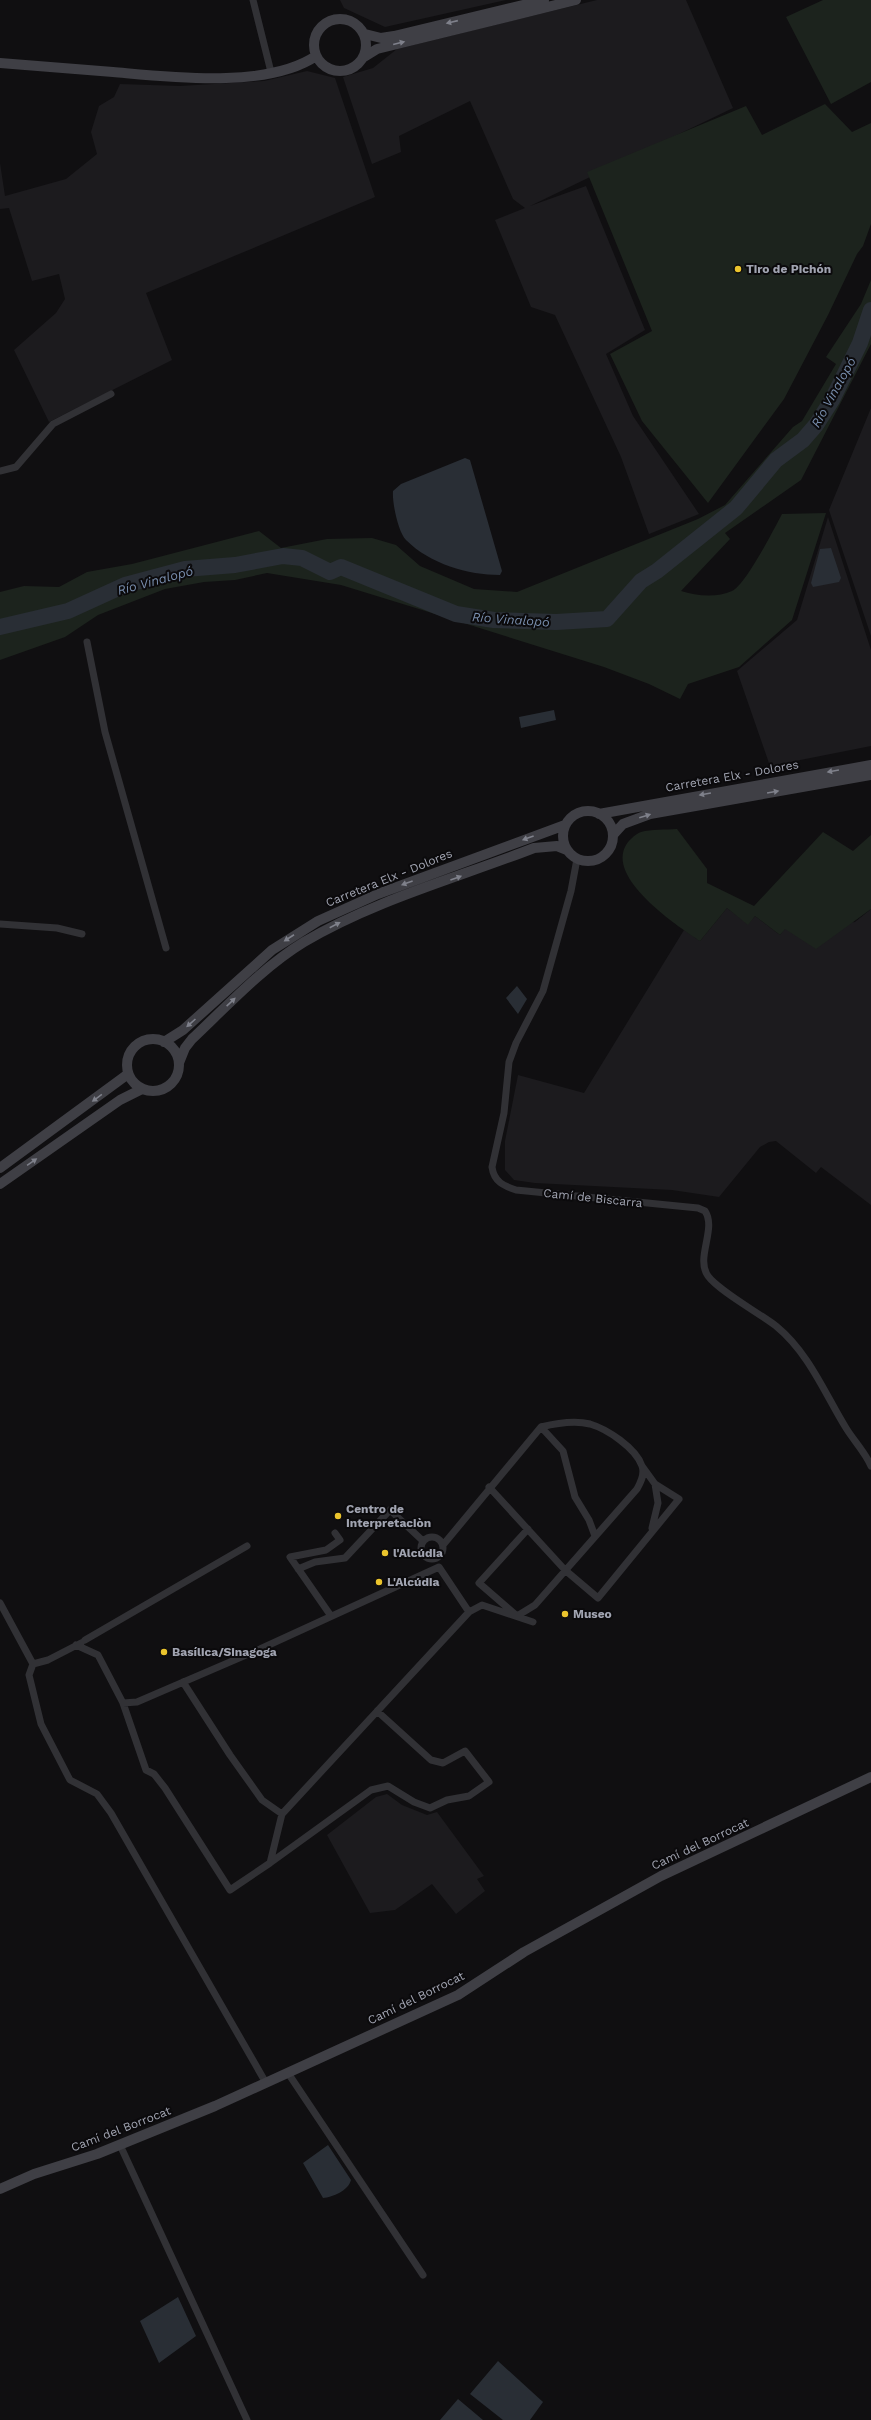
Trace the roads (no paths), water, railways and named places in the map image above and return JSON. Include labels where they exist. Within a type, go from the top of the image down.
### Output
[{"type":"main road","points":[[544,0],[381,38],[365,34],[351,20],[335,19],[327,22],[315,35],[314,43],[316,56],[325,66],[338,71],[353,68],[364,57],[377,49],[576,0]]},
{"type":"main road","points":[[364,57],[367,46],[365,34]]},
{"type":"main road","points":[[0,64],[204,78],[236,77],[271,72],[303,65],[316,56]]},
{"type":"main road","name":"Carretera Elx - Dolores","points":[[599,814],[871,765]]},
{"type":"main road","name":"Carretera Elx - Dolores","points":[[613,835],[623,824],[650,814],[871,775]]},
{"type":"main road","points":[[583,812],[599,814],[607,821],[613,835],[612,844],[604,855],[591,861],[577,859],[567,850],[562,838],[565,825],[570,819],[583,812]]},
{"type":"main road","name":"Carretera Elx - Dolores","points":[[164,1042],[183,1030],[272,950],[318,921],[378,894],[565,825]]},
{"type":"main road","name":"Carretera Elx - Dolores","points":[[179,1063],[189,1044],[215,1018],[275,963],[310,939],[367,910],[534,848],[557,846],[567,850]]},
{"type":"main road","points":[[148,1039],[164,1042],[173,1048],[179,1063],[178,1075],[170,1086],[155,1092],[142,1089],[133,1083],[128,1074],[127,1060],[135,1046],[148,1039]]},
{"type":"main road","points":[[0,1168],[128,1074]]},
{"type":"main road","points":[[0,1184],[120,1100],[142,1089]]},
{"type":"main road","name":"Camí del Borrocat","points":[[0,2189],[34,2174],[120,2145],[266,2083],[458,1995],[524,1952],[661,1876],[871,1777]]},
{"type":"street","points":[[253,0],[271,72]]},
{"type":"street","points":[[0,471],[16,467],[53,424],[111,394]]},
{"type":"street","points":[[87,642],[105,732],[166,948]]},
{"type":"street","name":"Camí de Biscarra","points":[[577,859],[571,891],[543,991],[516,1043],[509,1062],[504,1113],[492,1167],[494,1176],[502,1185],[516,1190],[698,1208],[705,1211],[708,1222],[705,1263],[707,1275],[715,1284],[778,1328],[817,1375],[837,1412],[871,1466]]},
{"type":"street","points":[[0,924],[57,928],[82,934]]},
{"type":"street","points":[[442,1545],[489,1487],[541,1427],[564,1422],[589,1424],[612,1432],[628,1448],[655,1484],[679,1499],[598,1598],[565,1570],[489,1487]]},
{"type":"street","points":[[541,1427],[563,1451],[575,1497],[589,1520],[595,1536]]},
{"type":"street","points":[[517,1616],[535,1605],[637,1489],[642,1478],[642,1465]]},
{"type":"street","points":[[651,1534],[658,1503],[655,1484]]},
{"type":"street","points":[[298,1569],[315,1562],[345,1558],[390,1510],[423,1541]]},
{"type":"street","points":[[517,1616],[479,1583],[528,1529]]},
{"type":"street","points":[[330,1616],[290,1557],[326,1550],[340,1540],[336,1533]]},
{"type":"street","points":[[423,1541],[432,1537],[439,1539],[442,1545],[442,1552],[434,1559]]},
{"type":"street","points":[[423,1541],[421,1548],[423,1555],[434,1559],[469,1612]]},
{"type":"street","points":[[247,1546],[84,1641],[33,1664],[29,1675],[41,1724],[70,1780],[97,1794],[110,1812],[266,2083]]},
{"type":"street","points":[[123,1703],[137,1702],[439,1567]]},
{"type":"street","points":[[0,1603],[33,1664]]},
{"type":"street","points":[[270,1863],[282,1814],[469,1612],[482,1605],[533,1622]]},
{"type":"street","points":[[76,1645],[98,1655],[123,1703],[146,1770],[154,1774],[165,1788],[230,1890],[371,1790],[388,1786],[414,1802],[430,1808],[447,1800],[469,1796],[489,1782],[465,1751],[443,1764],[431,1760],[377,1711]]},
{"type":"street","points":[[183,1682],[230,1755],[262,1800],[282,1814]]},
{"type":"street","points":[[288,2073],[423,2276]]},
{"type":"street","points":[[120,2145],[247,2420]]},
{"type":"waterway","name":"Río Vinalopó","points":[[0,627],[68,611],[125,585],[185,569],[235,565],[283,556],[302,558],[330,572],[341,567],[456,614],[494,620],[556,622],[607,619],[641,581],[657,571],[736,508],[776,460],[803,440],[816,425],[832,400],[860,343],[871,310]]},
{"type":"place","name":"Tiro de Pichón","points":[[738,269]]},
{"type":"place","name":"Centro de Interpretaciòn","points":[[338,1516]]},
{"type":"place","name":"l'Alcúdia","points":[[385,1553]]},
{"type":"place","name":"L'Alcúdia","points":[[379,1582]]},
{"type":"place","name":"Museo","points":[[565,1614]]},
{"type":"place","name":"Basílica/Sinagoga","points":[[164,1652]]}]
